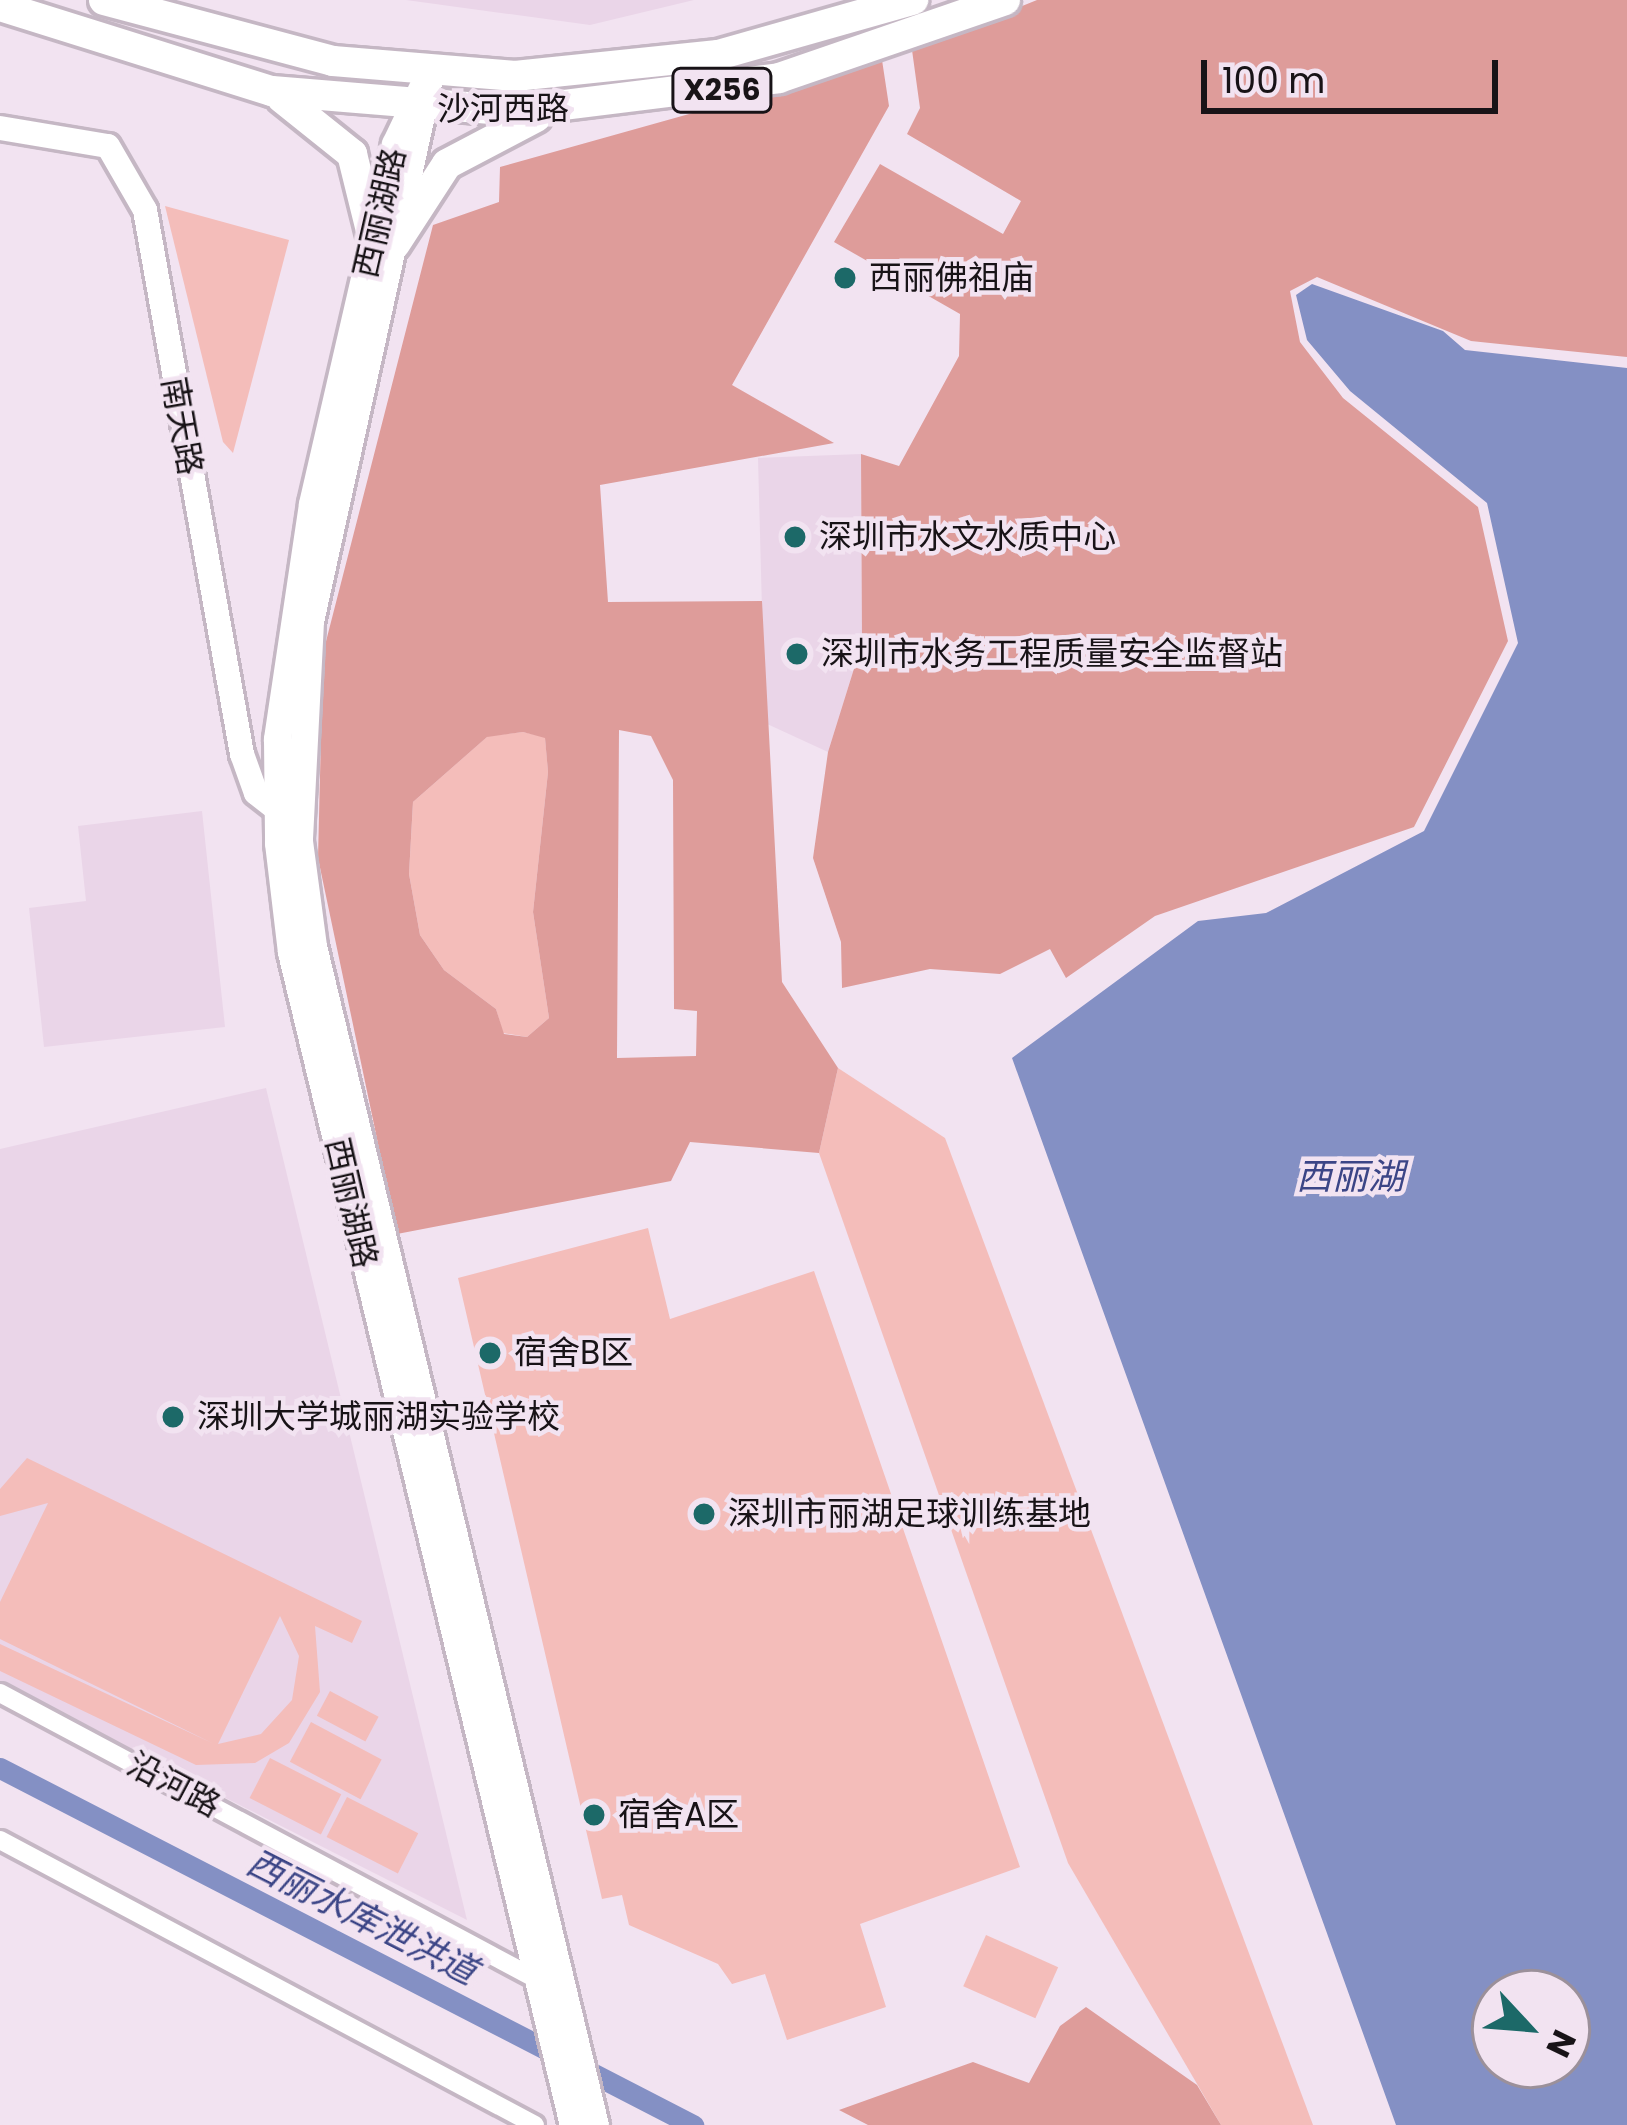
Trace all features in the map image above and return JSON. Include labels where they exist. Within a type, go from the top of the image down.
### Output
[{"type":"main road","name":"沙河西路","points":[[104,0],[262,47],[429,73],[665,64],[913,0]]},
{"type":"main road","name":"沙河西路","points":[[0,6],[272,91],[416,109],[549,110],[779,78],[1005,0]]},
{"type":"main road","name":"西丽湖路","points":[[429,73],[416,109],[290,620],[278,810],[291,952],[538,1980],[565,2048]]},
{"type":"main road","points":[[272,91],[352,154],[384,242]]},
{"type":"main road","points":[[384,242],[447,164],[549,110]]},
{"type":"main road","name":"西丽湖路","points":[[384,242],[310,621],[299,841],[313,946],[565,2048]]},
{"type":"main road","points":[[565,2048],[573,2125]]},
{"type":"main road","points":[[565,2048],[595,2125]]},
{"type":"street","name":"南天路","points":[[0,128],[108,146],[145,210],[242,754],[256,793],[278,810]]},
{"type":"street","name":"沿河路","points":[[0,1693],[538,1980]]},
{"type":"street","points":[[0,1840],[535,2125]]},
{"type":"shaded area","points":[[406,0],[694,0],[590,25]]},
{"type":"shaded area","points":[[1037,0],[1627,0],[1627,357],[1471,341],[1317,277],[1290,291],[1300,342],[1343,398],[1478,507],[1508,641],[1414,827],[1155,916],[1066,978],[1050,949],[1000,974],[930,969],[842,988],[841,942],[813,858],[828,752],[862,643],[861,454],[899,466],[959,356],[960,314],[834,242],[880,164],[1003,234],[1021,201],[907,134],[920,108],[912,50]]},
{"type":"shaded area","points":[[882,60],[889,106],[732,385],[834,443],[600,485],[608,602],[762,601],[782,982],[838,1068],[819,1153],[690,1142],[671,1181],[397,1234],[318,858],[323,653],[433,225],[499,202],[500,167]],"holes":[[[619,730],[651,736],[673,780],[674,1009],[697,1011],[696,1056],[617,1058]],[[523,732],[545,738],[548,772],[533,912],[549,1018],[527,1037],[504,1034],[496,1009],[444,970],[420,935],[409,874],[413,802],[487,737]]]},
{"type":"shaded area","points":[[165,206],[289,240],[233,453],[223,442]]},
{"type":"shaded area","points":[[861,454],[862,643],[828,752],[765,723],[758,458]]},
{"type":"shaded area","points":[[523,732],[545,737],[548,772],[533,912],[549,1018],[527,1037],[503,1033],[496,1009],[444,970],[420,935],[409,874],[413,802],[488,736]]},
{"type":"shaded area","points":[[202,811],[225,1027],[44,1047],[29,908],[86,901],[78,826]]},
{"type":"shaded area","points":[[838,1068],[945,1138],[1313,2125],[1221,2125],[1068,1863],[819,1153]]},
{"type":"shaded area","name":"深圳大学城丽湖实验学校","points":[[266,1088],[467,1920],[0,1684],[0,1149]]},
{"type":"shaded area","name":"深圳市丽湖足球训练基地","points":[[648,1228],[670,1319],[814,1271],[1020,1867],[860,1924],[886,2007],[787,2040],[765,1974],[732,1984],[718,1964],[629,1925],[622,1895],[602,1899],[458,1278]]},
{"type":"shaded area","points":[[27,1458],[362,1621],[352,1643],[315,1626],[320,1692],[289,1743],[255,1763],[196,1765],[0,1671],[0,1644],[212,1743],[0,1639],[0,1602],[48,1503],[0,1516],[0,1489]],"holes":[[[280,1616],[299,1656],[292,1700],[261,1734],[218,1744]]]},
{"type":"shaded area","points":[[330,1691],[379,1717],[365,1742],[317,1716]]},
{"type":"shaded area","points":[[311,1722],[382,1760],[361,1799],[290,1762]]},
{"type":"shaded area","points":[[270,1758],[341,1794],[321,1834],[250,1798]]},
{"type":"shaded area","points":[[347,1797],[418,1833],[398,1873],[327,1837]]},
{"type":"shaded area","points":[[986,1935],[1058,1967],[1035,2018],[963,1986]]},
{"type":"shaded area","points":[[1086,2007],[1197,2085],[1221,2125],[868,2125],[839,2110],[973,2062],[1029,2083],[1060,2026]]},
{"type":"water","name":"西丽湖","points":[[1312,284],[1443,331],[1465,350],[1627,368],[1627,2125],[1396,2125],[1012,1058],[1198,921],[1266,913],[1424,831],[1518,643],[1487,503],[1350,391],[1307,340],[1296,295]]},
{"type":"waterway","name":"西丽水库泄洪道","points":[[0,1768],[693,2125]]},
{"type":"place","name":"西丽佛祖庙","points":[[845,278]]},
{"type":"place","name":"深圳市水文水质中心","points":[[795,537]]},
{"type":"place","name":"深圳市水务工程质量安全监督站","points":[[797,654]]},
{"type":"place","name":"宿舍B区","points":[[490,1353]]},
{"type":"place","name":"深圳大学城丽湖实验学校","points":[[173,1417]]},
{"type":"place","name":"深圳市丽湖足球训练基地","points":[[704,1514]]},
{"type":"place","name":"宿舍A区","points":[[594,1815]]}]
